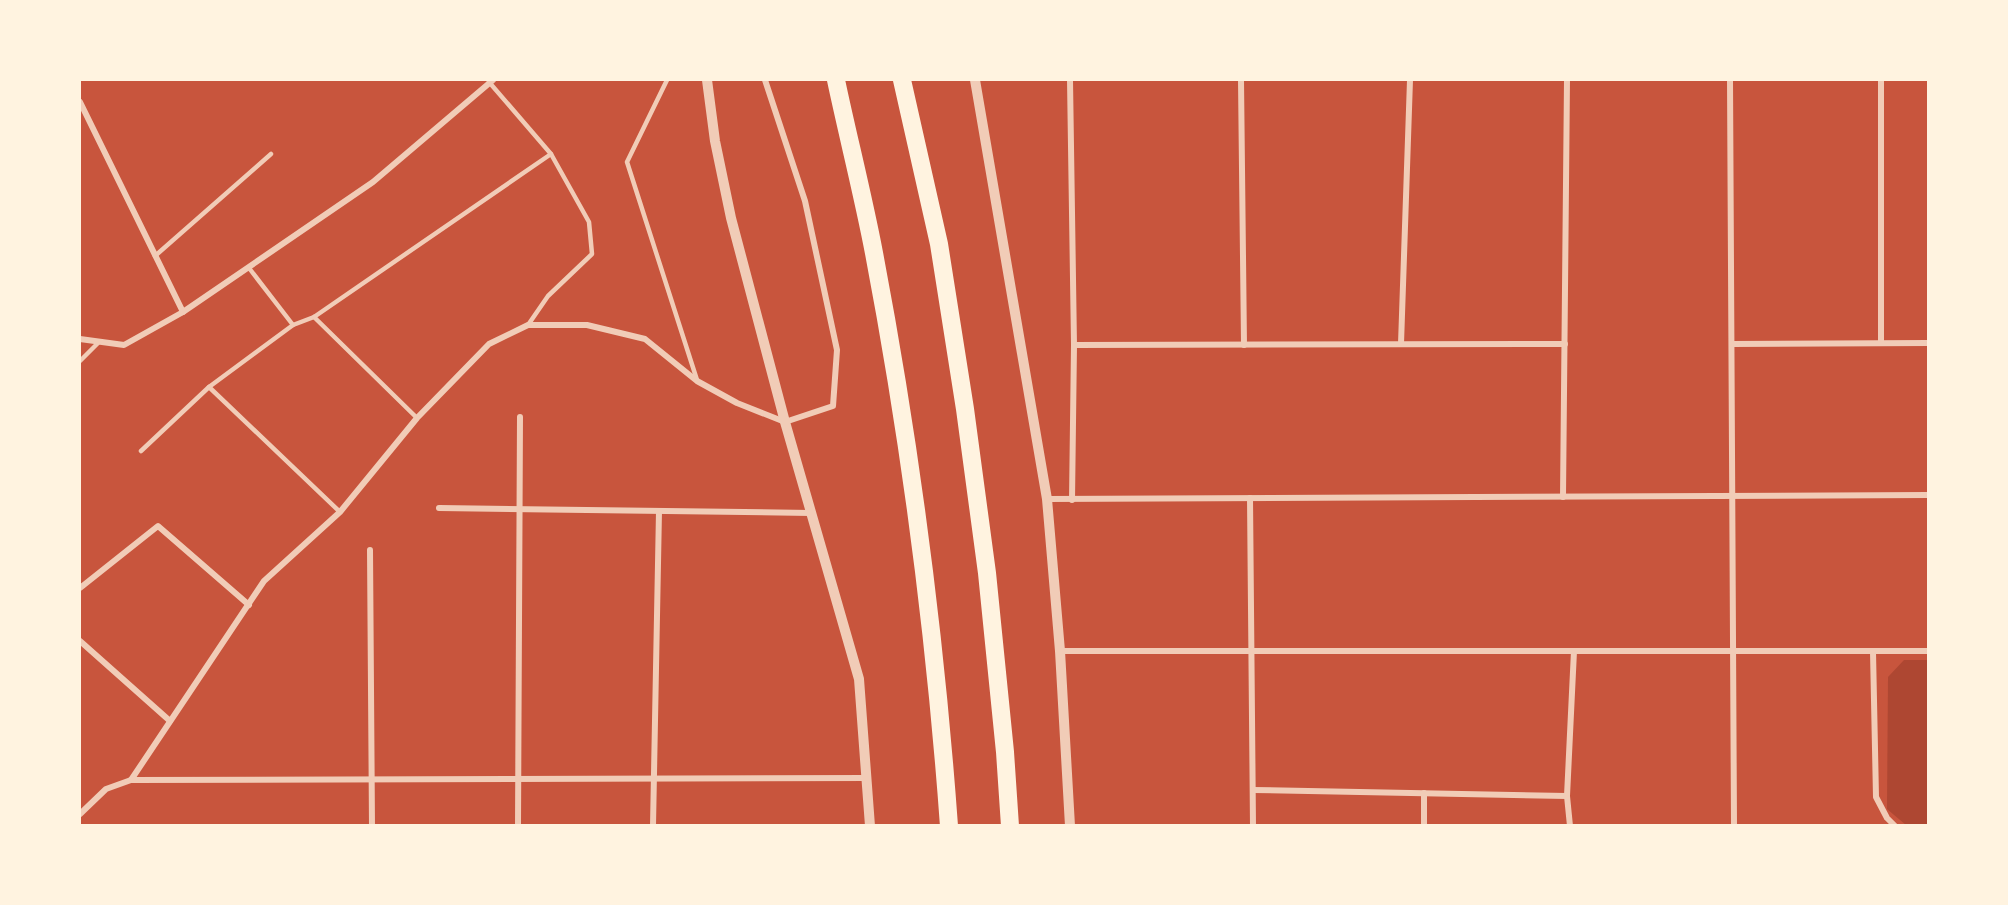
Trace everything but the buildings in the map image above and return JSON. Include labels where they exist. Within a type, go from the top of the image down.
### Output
[{"type":"highway","points":[[836,80],[874,250],[903,414],[925,570],[949,825]]},
{"type":"highway","points":[[902,80],[939,244],[965,409],[987,573],[1010,825]]},
{"type":"street","points":[[706,80],[715,141],[731,218],[785,422],[859,679],[870,825]]},
{"type":"street","points":[[131,780],[264,581],[340,512],[417,418],[489,344],[528,325],[587,325],[645,339],[697,381],[737,403],[785,422],[833,406],[837,350],[805,201],[765,80]]},
{"type":"street","points":[[975,80],[1047,500],[1060,651],[1070,825]]},
{"type":"street","points":[[1070,80],[1074,345],[1072,500]]},
{"type":"street","points":[[1241,80],[1244,345]]},
{"type":"street","points":[[1401,344],[1410,80]]},
{"type":"street","points":[[1563,497],[1567,80]]},
{"type":"street","points":[[1730,80],[1735,651],[1734,825]]},
{"type":"street","points":[[1881,80],[1881,343]]},
{"type":"street","points":[[80,339],[124,345],[183,312],[373,182],[491,81]]},
{"type":"street","points":[[80,102],[183,312]]},
{"type":"street","points":[[1732,344],[1929,343]]},
{"type":"street","points":[[1074,345],[1565,344]]},
{"type":"street","points":[[518,825],[520,417]]},
{"type":"street","points":[[1047,500],[1929,495]]},
{"type":"street","points":[[1250,498],[1253,825]]},
{"type":"street","points":[[439,508],[812,513]]},
{"type":"street","points":[[653,825],[659,511]]},
{"type":"street","points":[[80,588],[158,526],[249,604]]},
{"type":"street","points":[[370,550],[372,825]]},
{"type":"street","points":[[80,641],[170,721]]},
{"type":"street","points":[[1060,651],[1929,651]]},
{"type":"street","points":[[1570,825],[1567,796],[1574,651]]},
{"type":"street","points":[[1873,652],[1876,797],[1887,818],[1895,825]]},
{"type":"street","points":[[80,814],[106,789],[131,780],[867,778]]},
{"type":"street","points":[[1253,790],[1567,796]]},
{"type":"street","points":[[1424,794],[1424,825]]},
{"type":"lane","points":[[667,80],[627,162],[697,381]]},
{"type":"lane","points":[[491,81],[551,154],[589,222],[592,254],[548,296],[528,325]]},
{"type":"lane","points":[[155,256],[271,154]]},
{"type":"lane","points":[[141,451],[209,387],[293,325],[314,316],[551,154]]},
{"type":"lane","points":[[249,268],[293,325]]},
{"type":"lane","points":[[314,316],[417,418]]},
{"type":"lane","points":[[80,361],[98,343]]},
{"type":"lane","points":[[209,387],[340,512]]},
{"type":"shaded area","points":[[1904,660],[1928,660],[1928,825],[1906,825],[1887,809],[1888,677]]}]
